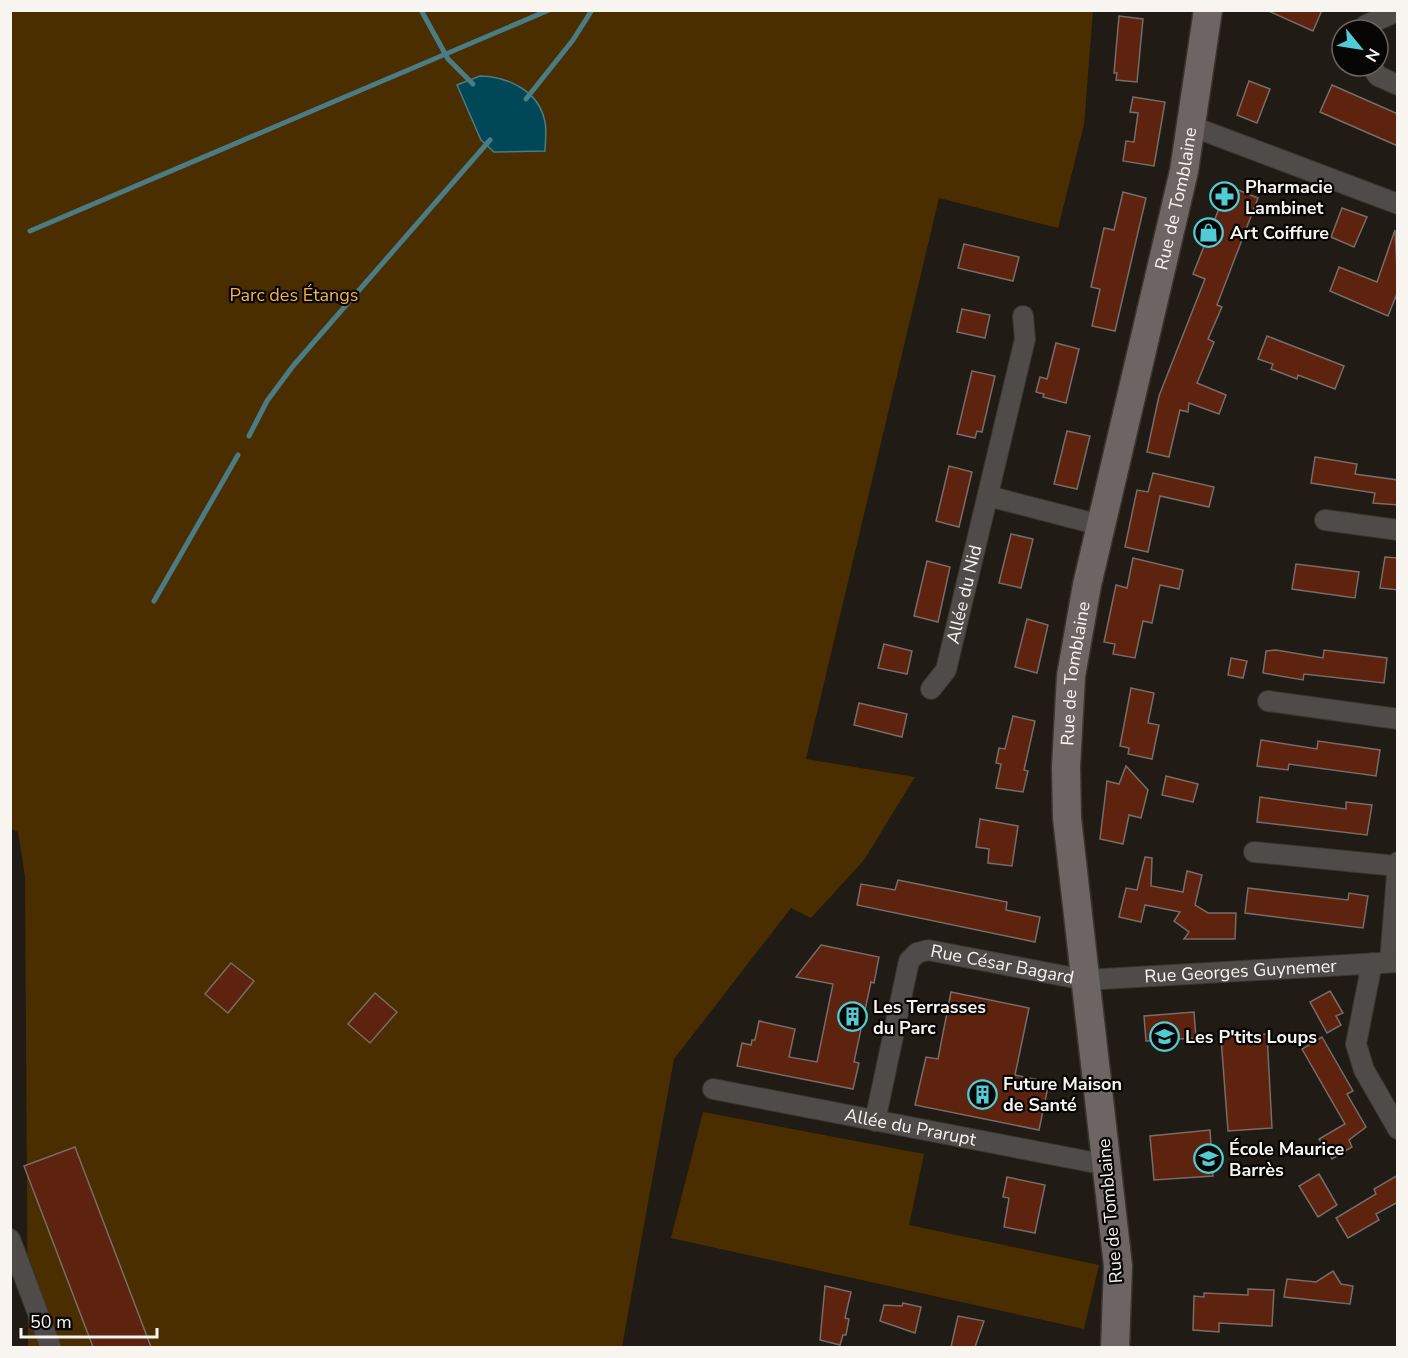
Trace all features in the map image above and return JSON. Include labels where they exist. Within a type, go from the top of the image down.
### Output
[{"type":"main road","name":"Rue de Tomblaine","points":[[1115,1347],[1118,1266],[1108,1162],[1066,818],[1066,757],[1071,675],[1100,525],[1184,171],[1208,10]]},
{"type":"street","points":[[1378,18],[1398,11]]},
{"type":"street","points":[[1382,78],[1398,85]]},
{"type":"street","points":[[1191,126],[1398,204]]},
{"type":"street","name":"Allée du Nid","points":[[931,689],[946,670],[1025,339],[1023,316]]},
{"type":"street","points":[[988,496],[1100,525]]},
{"type":"street","points":[[1325,520],[1398,530]]},
{"type":"street","points":[[1268,701],[1398,719]]},
{"type":"street","points":[[1254,852],[1397,864],[1387,963],[1356,1044],[1364,1070],[1398,1129]]},
{"type":"street","name":"Rue César Bagard","points":[[875,1121],[909,962],[916,953],[928,950],[1085,980]]},
{"type":"street","name":"Rue Georges Guynemer","points":[[1085,980],[1387,963]]},
{"type":"street","name":"Allée du Prarupt","points":[[714,1089],[1091,1162],[1108,1162]]},
{"type":"street","points":[[10,1239],[51,1347]]},
{"type":"green space","name":"Parc des Étangs","points":[[11,11],[1093,11],[1084,125],[1058,228],[939,198],[806,759],[915,777],[864,860],[811,918],[791,908],[674,1059],[622,1347],[28,1347],[25,876],[18,832],[11,829]]},
{"type":"green space","points":[[703,1112],[924,1154],[909,1225],[1099,1265],[1084,1329],[671,1238]]},
{"type":"water","points":[[480,76],[512,83],[529,94],[536,102],[545,122],[545,151],[494,152],[481,140],[457,85]]},
{"type":"building","points":[[1266,10],[1322,10],[1313,31]]},
{"type":"building","points":[[1119,16],[1143,19],[1137,82],[1116,80],[1117,73],[1114,73]]},
{"type":"building","points":[[1249,81],[1270,89],[1257,123],[1237,115]]},
{"type":"building","points":[[1332,85],[1398,114],[1398,146],[1320,112]]},
{"type":"building","points":[[1133,97],[1165,102],[1154,166],[1123,161],[1126,141],[1134,142],[1138,113],[1130,112]]},
{"type":"building","points":[[1228,186],[1258,198],[1217,305],[1222,307],[1208,339],[1214,342],[1197,383],[1226,395],[1219,414],[1189,403],[1188,412],[1180,410],[1169,457],[1147,452],[1159,396],[1205,279],[1193,274]]},
{"type":"building","points":[[1123,192],[1146,198],[1115,331],[1092,326],[1100,289],[1091,287],[1104,228],[1114,230]]},
{"type":"building","points":[[1342,208],[1367,217],[1354,247],[1331,237]]},
{"type":"building","points":[[1395,230],[1398,291],[1388,316],[1330,291],[1339,267],[1377,282]]},
{"type":"building","points":[[964,244],[1019,257],[1013,281],[958,268]]},
{"type":"building","points":[[962,309],[990,315],[985,338],[957,332]]},
{"type":"building","points":[[1267,336],[1344,366],[1335,389],[1298,375],[1297,379],[1271,369],[1273,364],[1258,359]]},
{"type":"building","points":[[1056,343],[1079,349],[1066,403],[1043,397],[1044,394],[1036,392],[1040,377],[1047,379]]},
{"type":"building","points":[[972,371],[995,376],[982,432],[977,431],[975,438],[957,434]]},
{"type":"building","points":[[1067,431],[1090,436],[1077,489],[1054,484]]},
{"type":"building","points":[[1315,457],[1357,464],[1355,474],[1398,480],[1398,505],[1373,503],[1375,493],[1311,483]]},
{"type":"building","points":[[949,466],[972,472],[959,527],[936,521]]},
{"type":"building","points":[[1153,473],[1214,487],[1209,507],[1160,496],[1148,552],[1125,547],[1137,490],[1148,492]]},
{"type":"building","points":[[1011,534],[1033,539],[1021,588],[999,583]]},
{"type":"building","points":[[1385,557],[1398,558],[1398,590],[1380,588]]},
{"type":"building","points":[[1133,558],[1183,570],[1179,589],[1160,585],[1152,623],[1143,621],[1135,658],[1113,654],[1115,644],[1104,642],[1116,585],[1127,588]]},
{"type":"building","points":[[927,561],[950,567],[938,622],[914,616]]},
{"type":"building","points":[[1296,564],[1359,572],[1355,598],[1292,589]]},
{"type":"building","points":[[1027,619],[1048,625],[1037,673],[1015,667]]},
{"type":"building","points":[[884,644],[912,651],[907,674],[878,668]]},
{"type":"building","points":[[1276,650],[1323,658],[1324,650],[1387,658],[1384,683],[1304,674],[1303,680],[1263,673],[1266,651]]},
{"type":"building","points":[[1231,658],[1247,661],[1243,678],[1228,675]]},
{"type":"building","points":[[1131,688],[1154,693],[1148,723],[1159,725],[1152,759],[1128,754],[1129,748],[1120,746]]},
{"type":"building","points":[[859,703],[907,714],[902,737],[854,725]]},
{"type":"building","points":[[1013,716],[1035,721],[1024,770],[1028,771],[1023,792],[996,788],[1001,764],[996,763],[999,748],[1005,749]]},
{"type":"building","points":[[1261,740],[1317,749],[1318,741],[1380,750],[1376,776],[1289,764],[1288,770],[1257,766]]},
{"type":"building","points":[[1126,766],[1148,790],[1141,818],[1129,815],[1123,844],[1100,839],[1107,781],[1119,784]]},
{"type":"building","points":[[1166,776],[1198,784],[1193,802],[1162,795]]},
{"type":"building","points":[[1260,797],[1346,809],[1346,802],[1372,805],[1367,835],[1257,822]]},
{"type":"building","points":[[980,819],[1018,826],[1012,866],[988,863],[989,849],[976,847]]},
{"type":"building","points":[[1145,857],[1152,858],[1151,886],[1183,892],[1187,871],[1202,875],[1195,905],[1208,913],[1236,913],[1235,939],[1184,939],[1189,932],[1174,921],[1180,912],[1145,905],[1141,922],[1119,917],[1126,888],[1137,890]]},
{"type":"building","points":[[898,880],[1007,902],[1006,910],[1040,917],[1035,942],[857,905],[861,884],[895,890]]},
{"type":"building","points":[[1248,888],[1348,900],[1349,893],[1368,896],[1363,928],[1245,913]]},
{"type":"building","points":[[821,945],[879,957],[874,983],[871,982],[854,1062],[859,1063],[853,1089],[737,1066],[742,1043],[751,1045],[752,1040],[755,1040],[759,1021],[795,1029],[789,1057],[817,1062],[833,984],[796,977]]},
{"type":"building","points":[[231,963],[254,981],[228,1013],[205,994]]},
{"type":"building","points":[[1330,991],[1343,1013],[1336,1016],[1341,1025],[1327,1033],[1310,1002]]},
{"type":"building","points":[[951,992],[1029,1008],[1015,1075],[1049,1082],[1039,1130],[915,1105],[926,1057],[938,1059]]},
{"type":"building","points":[[375,993],[397,1012],[370,1043],[348,1024]]},
{"type":"building","points":[[1194,1012],[1196,1038],[1146,1041],[1144,1016]]},
{"type":"building","points":[[1267,1034],[1272,1128],[1228,1131],[1221,1038]]},
{"type":"building","points":[[1322,1037],[1353,1091],[1347,1094],[1366,1127],[1349,1140],[1352,1147],[1332,1159],[1319,1139],[1345,1124],[1302,1049]]},
{"type":"building","points":[[1210,1130],[1213,1176],[1154,1180],[1150,1136]]},
{"type":"building","points":[[75,1147],[151,1347],[93,1347],[24,1166]]},
{"type":"building","points":[[1319,1174],[1337,1205],[1318,1217],[1299,1186]]},
{"type":"building","points":[[1398,1175],[1398,1202],[1376,1214],[1379,1220],[1348,1238],[1336,1218],[1376,1194],[1374,1189]]},
{"type":"building","points":[[1007,1177],[1045,1185],[1035,1233],[1004,1227],[1009,1198],[1003,1197]]},
{"type":"building","points":[[1333,1271],[1341,1284],[1353,1286],[1350,1304],[1284,1297],[1287,1279],[1316,1282]]},
{"type":"building","points":[[825,1286],[851,1292],[845,1318],[849,1319],[846,1335],[843,1335],[840,1345],[820,1340]]},
{"type":"building","points":[[1248,1289],[1274,1290],[1272,1326],[1219,1323],[1219,1332],[1193,1330],[1194,1296],[1204,1297],[1204,1293],[1248,1295]]},
{"type":"building","points":[[903,1303],[921,1307],[915,1333],[880,1321],[884,1305],[902,1306]]},
{"type":"building","points":[[958,1316],[984,1321],[975,1347],[951,1347]]},
{"type":"waterway","points":[[421,10],[448,59],[473,84]]},
{"type":"waterway","points":[[30,231],[549,10]]},
{"type":"waterway","points":[[526,99],[573,40],[592,10]]},
{"type":"waterway","points":[[249,436],[267,401],[293,366],[490,140]]},
{"type":"waterway","points":[[154,601],[238,455]]},
{"type":"place","name":"Pharmacie Lambinet","points":[[1224,197]]},
{"type":"place","name":"Art Coiffure","points":[[1209,233]]},
{"type":"place","name":"Les Terrasses du Parc","points":[[852,1017]]},
{"type":"place","name":"Les P'tits Loups","points":[[1164,1037]]},
{"type":"place","name":"Future Maison de Santé","points":[[982,1094]]},
{"type":"place","name":"École Maurice Barrès","points":[[1208,1159]]}]
